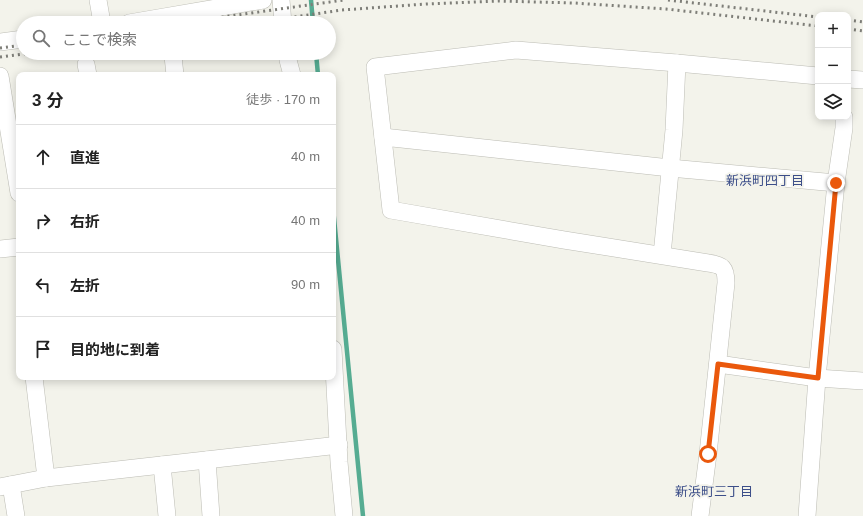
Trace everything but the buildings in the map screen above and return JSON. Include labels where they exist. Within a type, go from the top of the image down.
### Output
[{"type":"street","points":[[98,0],[101,16]]},
{"type":"street","points":[[170,16],[263,0]]},
{"type":"street","points":[[281,0],[282,16]]},
{"type":"street","points":[[0,42],[16,40]]},
{"type":"street","points":[[700,516],[726,283],[725,272],[722,267],[718,264],[564,240],[391,210],[375,67],[516,50],[677,62],[815,76]]},
{"type":"street","points":[[173,60],[175,72]]},
{"type":"street","points":[[288,60],[291,72]]},
{"type":"street","points":[[662,255],[674,130],[677,62]]},
{"type":"street","points":[[0,76],[16,174]]},
{"type":"street","points":[[851,79],[863,80]]},
{"type":"street","points":[[807,516],[836,183],[844,120]]},
{"type":"street","points":[[383,137],[670,168],[836,183]]},
{"type":"street","points":[[0,249],[16,247]]},
{"type":"street","points":[[718,364],[818,378],[863,381]]},
{"type":"street","points":[[34,380],[46,478]]},
{"type":"street","points":[[335,380],[344,516]]},
{"type":"street","points":[[16,516],[6,486],[46,478],[338,445]]},
{"type":"street","points":[[206,460],[211,516]]},
{"type":"street","points":[[162,465],[167,516]]},
{"type":"waterway","points":[[311,0],[312,16]]},
{"type":"waterway","points":[[317,60],[318,72]]},
{"type":"waterway","points":[[336,239],[363,516]]},
{"type":"railway","points":[[230,16],[344,0]]},
{"type":"railway","points":[[668,0],[815,17]]},
{"type":"railway","points":[[301,16],[342,10],[499,1],[574,3],[666,9],[815,26]]},
{"type":"railway","points":[[851,20],[863,22]]},
{"type":"railway","points":[[851,29],[863,31]]},
{"type":"railway","points":[[0,48],[16,46]]},
{"type":"railway","points":[[0,57],[16,55]]},
{"type":"district","name":"新浜町四丁目","points":[[765,180]]},
{"type":"district","name":"新浜町三丁目","points":[[714,491]]},
{"type":"route","points":[[708,454],[718,364],[818,378],[836,183]]}]
